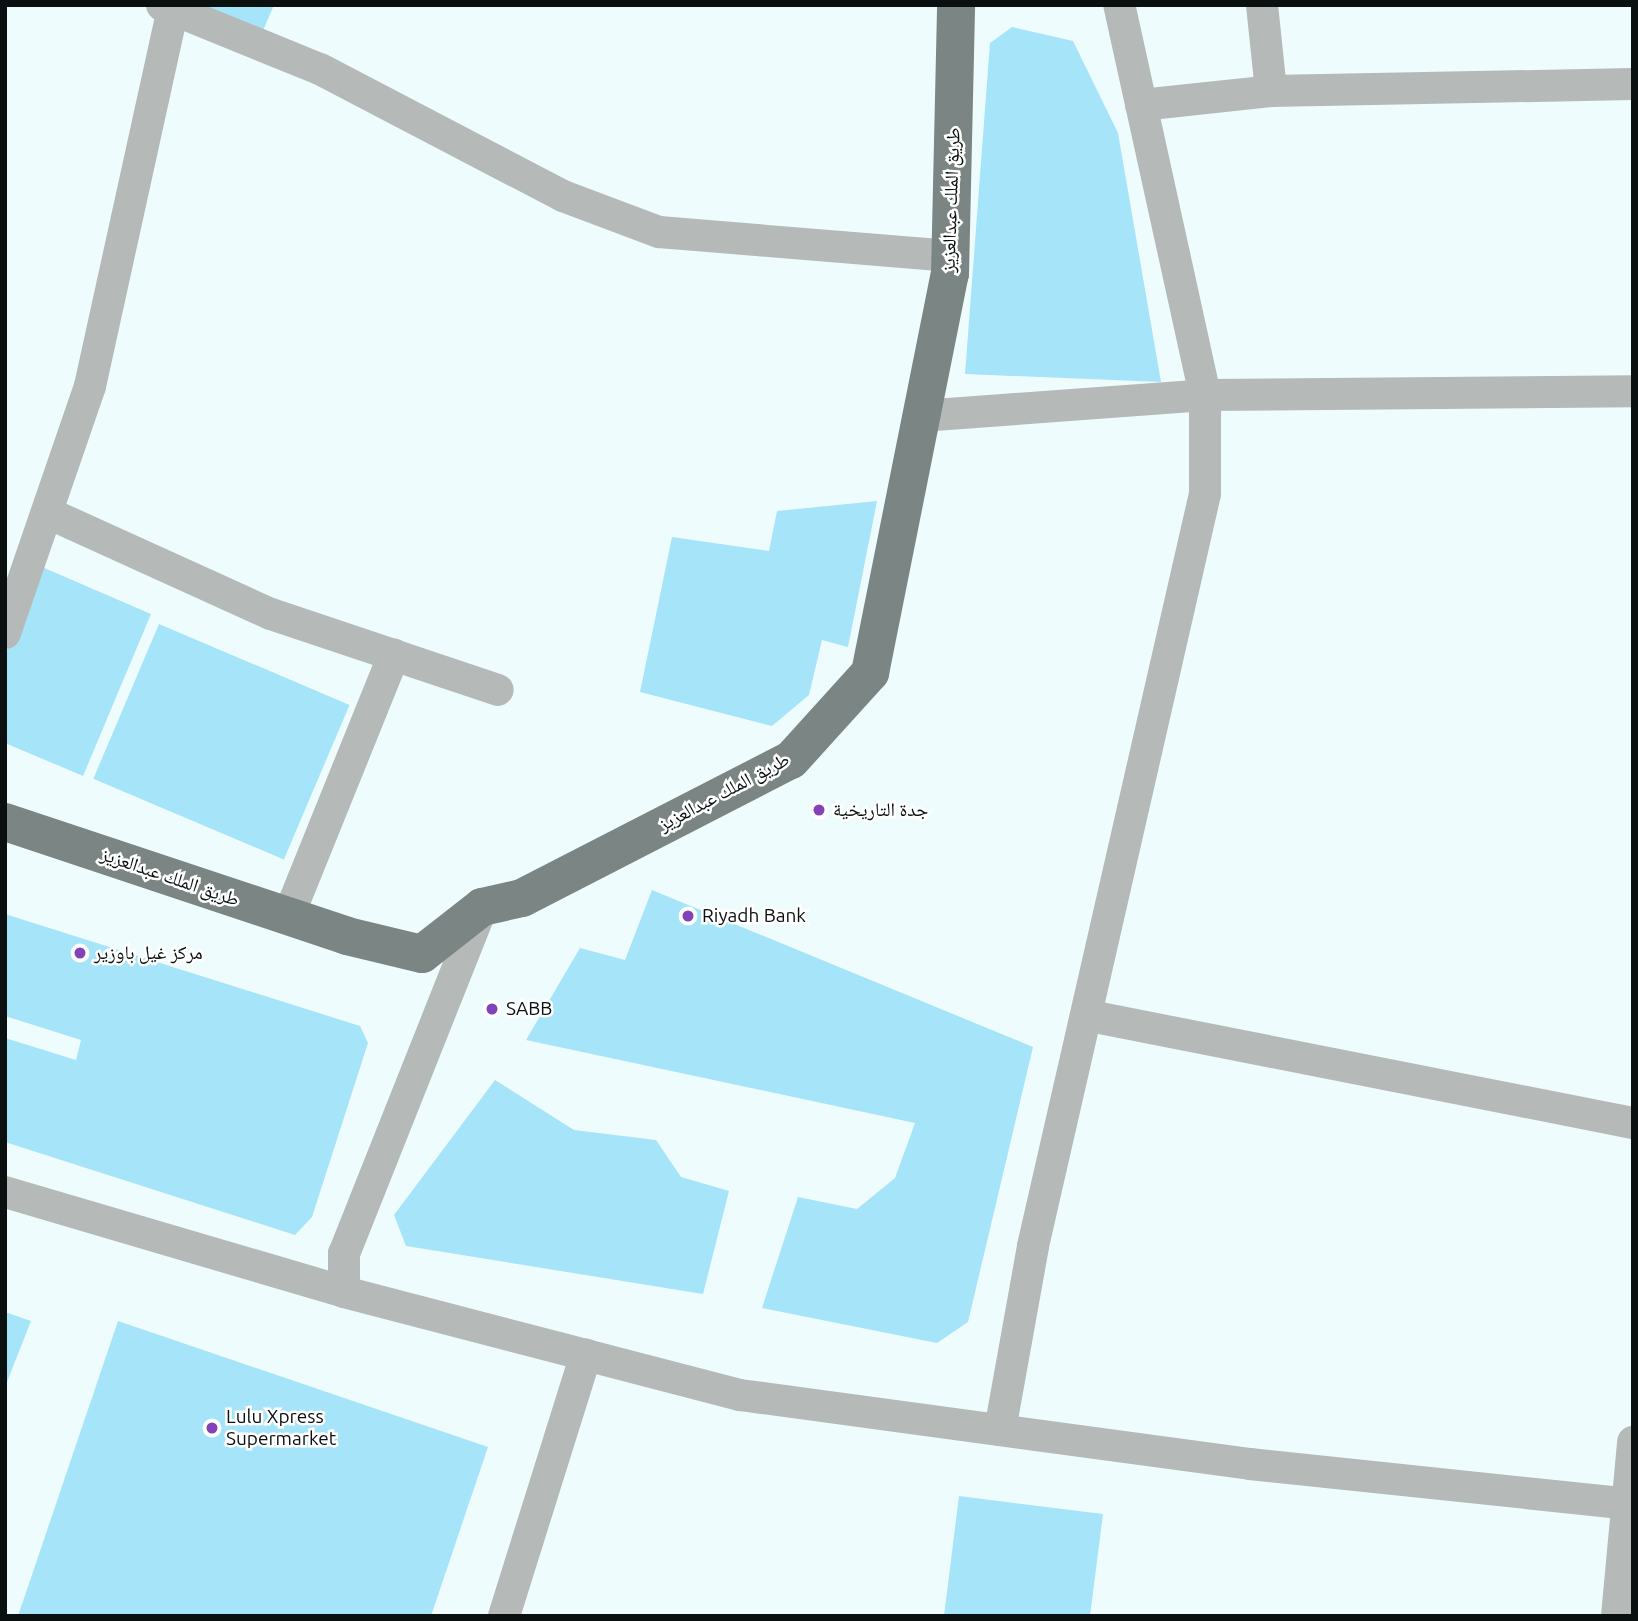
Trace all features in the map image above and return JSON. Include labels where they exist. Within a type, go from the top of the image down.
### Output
[{"type":"main road","name":"طريق الملك عبدالعزيز","points":[[5,822],[288,917],[422,954],[482,906],[522,898],[790,760],[870,673],[951,256],[956,5]]},
{"type":"street","points":[[1000,1430],[1032,1246],[1090,1016],[1205,494],[1205,395],[1119,5]]},
{"type":"street","points":[[1262,5],[1271,91]]},
{"type":"street","points":[[5,633],[90,386],[168,7],[320,69],[563,196],[659,232],[951,256]]},
{"type":"street","points":[[1141,105],[1271,91],[1633,84]]},
{"type":"street","points":[[921,416],[1205,395],[1633,391]]},
{"type":"street","points":[[48,513],[271,614],[498,690]]},
{"type":"street","points":[[288,917],[394,655]]},
{"type":"street","points":[[344,1292],[344,1253],[482,906]]},
{"type":"street","points":[[1090,1016],[1633,1123]]},
{"type":"street","points":[[5,1192],[344,1292],[740,1395],[1000,1430],[1630,1504]]},
{"type":"street","points":[[504,1616],[586,1355]]},
{"type":"street","points":[[1618,1616],[1630,1504],[1633,1442]]},
{"type":"building","points":[[200,5],[274,5],[262,33]]},
{"type":"building","points":[[1012,27],[1073,41],[1118,133],[1161,382],[965,374],[990,43]]},
{"type":"building","points":[[877,501],[848,647],[822,640],[809,695],[772,726],[640,692],[672,537],[769,551],[777,511]]},
{"type":"building","points":[[42,567],[151,614],[83,776],[5,743],[5,655]]},
{"type":"building","points":[[159,624],[350,705],[284,860],[93,779]]},
{"type":"building","points":[[652,890],[1033,1047],[968,1322],[937,1343],[762,1308],[798,1197],[857,1209],[895,1178],[915,1123],[526,1040],[580,948],[625,960]]},
{"type":"building","points":[[5,914],[360,1026],[368,1043],[312,1217],[295,1235],[5,1142],[5,1038],[76,1060],[81,1040],[5,1016]]},
{"type":"building","points":[[495,1080],[574,1130],[656,1140],[681,1177],[729,1191],[703,1294],[406,1246],[394,1215]]},
{"type":"building","points":[[5,1312],[31,1321],[5,1387]]},
{"type":"building","points":[[118,1321],[488,1447],[431,1616],[18,1616]]},
{"type":"building","points":[[959,1496],[1103,1514],[1090,1616],[944,1616]]},
{"type":"place","name":"جدة التاريخية","points":[[819,810]]},
{"type":"place","name":"Riyadh Bank","points":[[688,916]]},
{"type":"place","name":"مركز غيل باوزير","points":[[80,953]]},
{"type":"place","name":"SABB","points":[[492,1009]]},
{"type":"place","name":"Lulu Xpress Supermarket","points":[[212,1428]]}]
